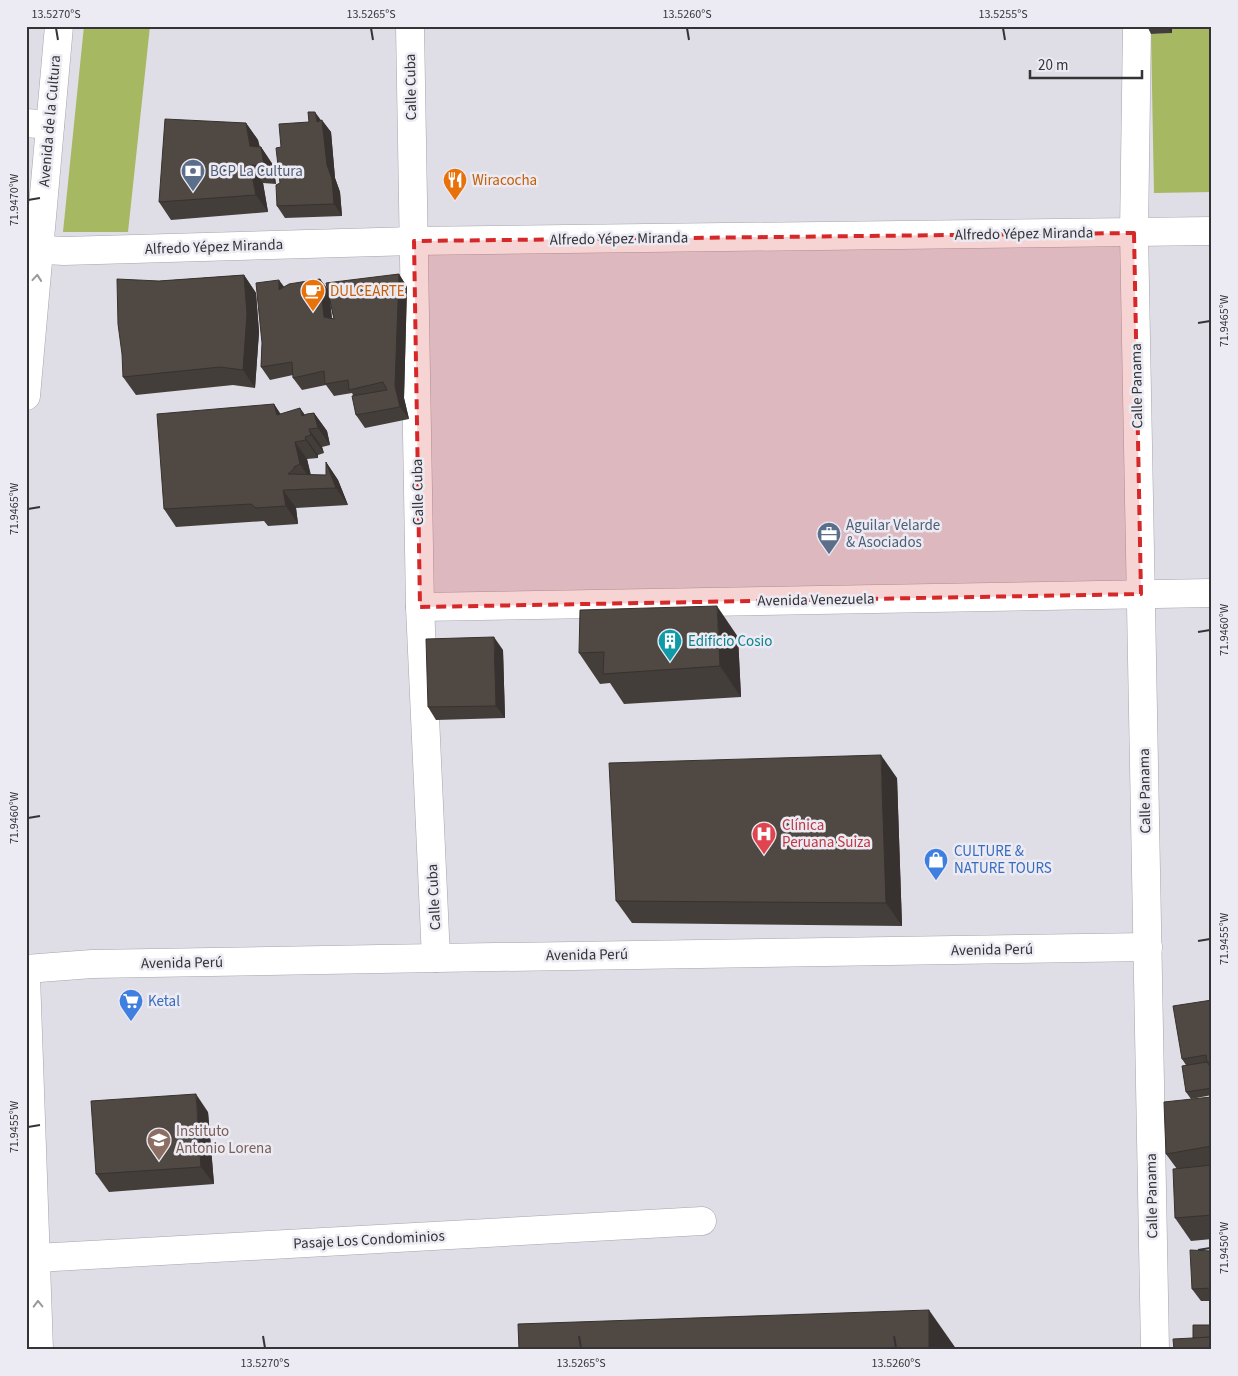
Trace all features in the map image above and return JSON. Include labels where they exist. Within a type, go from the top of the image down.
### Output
[{"type":"main road","name":"Avenida de la Cultura","points":[[26,396],[38,124],[59,26]]},
{"type":"main road","name":"Calle Cuba","points":[[410,26],[420,607],[436,958]]},
{"type":"main road","name":"Calle Panama","points":[[1137,26],[1134,233],[1155,1350]]},
{"type":"main road","name":"Alfredo Yépez Miranda","points":[[33,249],[64,251],[414,241],[1212,231]]},
{"type":"main road","name":"Avenida Venezuela","points":[[420,607],[1212,593]]},
{"type":"main road","name":"Avenida Perú","points":[[26,969],[92,964],[1148,947]]},
{"type":"main road","points":[[26,976],[39,1350]]},
{"type":"main road","name":"Pasaje Los Condominios","points":[[36,1258],[702,1221]]},
{"type":"highlighted area","points":[[1134,233],[1141,594],[420,607],[414,241]]},
{"type":"green space","points":[[84,26],[150,26],[128,232],[63,232]]},
{"type":"green space","points":[[1172,26],[1212,26],[1212,192],[1154,193],[1151,34],[1171,33]]},
{"type":"building","points":[[1167,26],[1167,27],[1147,27]]},
{"type":"building","points":[[308,112],[315,112],[317,122],[322,120],[327,165],[332,179],[334,204],[277,206],[276,185],[280,183],[276,148],[281,147],[279,124],[309,122]]},
{"type":"building","points":[[165,119],[246,123],[250,146],[261,147],[264,166],[250,165],[256,195],[159,202]]},
{"type":"building","points":[[399,274],[395,386],[400,407],[356,415],[352,396],[387,390],[383,382],[349,390],[348,380],[325,384],[324,371],[293,378],[292,362],[261,367],[262,343],[256,283],[279,280],[279,290],[289,284],[320,279],[324,317],[334,319],[326,283]]},
{"type":"building","points":[[244,275],[247,314],[243,370],[220,367],[123,377],[118,324],[117,279],[159,281]]},
{"type":"building","points":[[274,404],[277,415],[300,408],[302,416],[314,413],[318,428],[309,429],[311,435],[305,437],[306,440],[295,442],[300,464],[294,467],[288,474],[326,475],[326,462],[336,488],[283,490],[286,506],[256,508],[251,504],[164,509],[157,414]]},
{"type":"building","points":[[717,606],[720,666],[603,674],[604,652],[579,653],[580,610]]},
{"type":"building","points":[[494,637],[496,706],[428,707],[426,639]]},
{"type":"building","name":"Clínica Peruana Suiza","points":[[881,755],[886,903],[616,901],[609,763]]},
{"type":"building","points":[[1212,1000],[1212,1061],[1207,1062],[1206,1055],[1182,1059],[1173,1006]]},
{"type":"building","points":[[1207,1062],[1211,1068],[1212,1088],[1186,1092],[1182,1066]]},
{"type":"building","name":"Instituto Antonio Lorena","points":[[196,1094],[201,1167],[96,1174],[91,1101]]},
{"type":"building","points":[[1211,1097],[1212,1146],[1166,1154],[1164,1102]]},
{"type":"building","points":[[1212,1165],[1212,1215],[1175,1218],[1173,1169]]},
{"type":"building","points":[[1190,1250],[1212,1251],[1212,1288],[1192,1289]]},
{"type":"building","points":[[929,1310],[929,1350],[519,1350],[518,1324]]},
{"type":"building","points":[[1193,1325],[1212,1325],[1212,1337],[1193,1338]]},
{"type":"building","points":[[1212,1337],[1212,1350],[1174,1350],[1173,1339]]},
{"type":"place","name":"BCP La Cultura","points":[[193,192]]},
{"type":"place","name":"Wiracocha","points":[[455,201]]},
{"type":"place","name":"DULCEARTE","points":[[313,312]]},
{"type":"place","name":"Aguilar Velarde & Asociados","points":[[829,555]]},
{"type":"place","name":"Edificio Cosio","points":[[670,662]]},
{"type":"place","name":"Clínica Peruana Suiza","points":[[764,855]]},
{"type":"place","name":"CULTURE & NATURE TOURS","points":[[936,881]]},
{"type":"place","name":"Ketal","points":[[131,1022]]},
{"type":"place","name":"Instituto Antonio Lorena","points":[[159,1161]]}]
